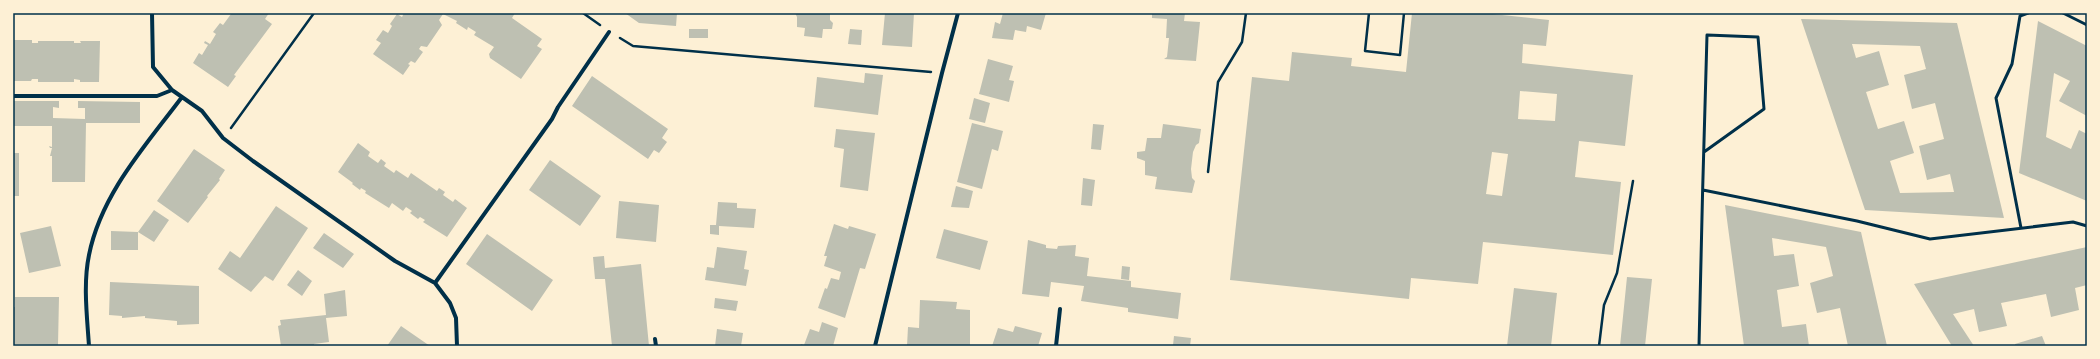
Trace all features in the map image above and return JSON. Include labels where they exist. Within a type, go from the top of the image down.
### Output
[{"type":"street","points":[[152,13],[153,67],[172,90],[202,110],[223,138],[253,161],[395,261],[434,283],[450,303],[456,318],[457,346]]},
{"type":"street","points":[[875,346],[958,13]]},
{"type":"street","points":[[434,283],[552,119],[609,32]]},
{"type":"street","points":[[13,96],[157,96],[172,90]]},
{"type":"street","points":[[89,346],[86,300],[89,256],[101,216],[120,181],[182,96]]},
{"type":"street","points":[[1056,346],[1060,309]]},
{"type":"street","points":[[655,339],[656,346]]},
{"type":"lane","points":[[2021,228],[1996,98],[2012,64],[2020,16],[2028,13]]},
{"type":"lane","points":[[2063,13],[2087,25]]},
{"type":"lane","points":[[1699,346],[1707,35],[1758,37],[1764,110],[1704,152]]},
{"type":"lane","points":[[1703,190],[1857,222],[1930,239],[2073,222],[2087,226]]},
{"type":"path","points":[[223,138],[314,13]]},
{"type":"path","points":[[583,13],[609,32],[633,46],[942,73]]},
{"type":"path","points":[[1208,172],[1218,82],[1242,42],[1246,13]]},
{"type":"path","points":[[1369,13],[1365,51],[1400,55],[1404,13]]},
{"type":"path","points":[[1599,346],[1604,305],[1617,273],[1633,181]]},
{"type":"building","points":[[229,13],[269,13],[265,19],[272,24],[234,75],[236,76],[228,87],[193,63],[199,53],[202,55],[208,45],[204,43],[205,41],[210,44],[216,34],[213,32],[220,23],[223,25],[231,14]]},
{"type":"building","points":[[404,13],[515,13],[512,18],[542,39],[537,46],[542,49],[521,79],[490,58],[489,54],[494,47],[474,35],[476,32],[468,27],[467,30],[456,23],[457,21],[443,14],[439,20],[442,25],[427,47],[421,46],[419,49],[423,52],[415,63],[411,61],[408,64],[410,65],[403,75],[373,54],[381,43],[376,40],[383,30],[388,33],[392,26],[390,24],[397,14],[402,17]]},
{"type":"building","points":[[625,13],[677,13],[676,26],[639,23]]},
{"type":"building","points":[[795,13],[830,13],[830,20],[833,23],[832,29],[823,29],[822,38],[804,36],[805,28],[797,27],[797,17]]},
{"type":"building","points":[[885,13],[914,13],[912,47],[882,45]]},
{"type":"building","points":[[1003,13],[1046,13],[1041,30],[1027,26],[1026,32],[1015,30],[1013,40],[992,38],[995,22],[1000,24]]},
{"type":"building","points":[[1152,13],[1185,13],[1184,21],[1200,22],[1196,61],[1164,59],[1167,57],[1169,38],[1166,38],[1167,19],[1152,18]]},
{"type":"building","points":[[1412,13],[1483,13],[1549,20],[1546,46],[1523,44],[1522,63],[1633,75],[1625,146],[1579,141],[1575,177],[1621,182],[1613,255],[1483,242],[1478,284],[1411,278],[1409,299],[1230,280],[1252,77],[1289,81],[1292,52],[1352,58],[1351,66],[1406,72]],"holes":[[[1520,91],[1557,94],[1555,121],[1518,119]],[[1492,152],[1508,154],[1502,196],[1486,194]]]},
{"type":"building","points":[[1801,19],[1957,23],[2004,218],[1865,210]],"holes":[[[1852,44],[1920,46],[1926,69],[1904,75],[1912,109],[1935,103],[1944,139],[1919,146],[1927,180],[1950,174],[1954,192],[1900,193],[1890,161],[1914,153],[1904,121],[1878,129],[1866,92],[1889,85],[1879,51],[1856,58]]]},
{"type":"building","points":[[2038,21],[2087,46],[2087,116],[2059,101],[2070,81],[2054,73],[2046,137],[2071,149],[2079,130],[2087,134],[2087,201],[2019,173]]},
{"type":"building","points":[[689,29],[708,29],[708,38],[689,38]]},
{"type":"building","points":[[850,29],[862,30],[861,45],[848,44]]},
{"type":"building","points":[[13,40],[32,40],[32,43],[38,43],[38,41],[74,41],[74,43],[81,43],[80,41],[100,41],[99,82],[80,82],[80,80],[74,79],[74,82],[38,82],[38,79],[32,79],[31,81],[13,81]]},
{"type":"building","points":[[988,59],[1013,66],[1009,80],[1014,81],[1009,102],[979,94]]},
{"type":"building","points":[[865,73],[883,75],[878,115],[814,107],[817,77],[864,83]]},
{"type":"building","points":[[592,76],[668,129],[662,138],[667,142],[659,153],[654,150],[648,159],[572,106]]},
{"type":"building","points":[[974,98],[990,103],[985,123],[969,119]]},
{"type":"building","points":[[13,101],[59,101],[59,108],[53,107],[53,118],[85,119],[85,108],[78,108],[78,101],[140,102],[140,123],[86,123],[85,182],[52,182],[52,156],[50,156],[52,148],[49,146],[52,147],[52,126],[13,126]]},
{"type":"building","points":[[972,123],[1003,131],[998,151],[992,149],[982,189],[957,182]]},
{"type":"building","points":[[1093,124],[1104,125],[1101,150],[1091,149]]},
{"type":"building","points":[[1163,124],[1201,129],[1199,143],[1196,145],[1193,152],[1191,169],[1192,178],[1195,181],[1192,193],[1155,189],[1157,177],[1145,175],[1145,161],[1137,158],[1137,152],[1145,151],[1147,138],[1161,138]]},
{"type":"building","points":[[836,129],[875,133],[868,191],[840,187],[844,149],[834,147]]},
{"type":"building","points":[[358,143],[370,152],[368,156],[378,163],[381,159],[386,163],[384,166],[394,173],[396,170],[408,178],[411,173],[437,191],[439,188],[445,192],[443,195],[453,202],[455,199],[467,208],[447,237],[423,222],[425,220],[420,217],[418,219],[410,213],[412,211],[406,207],[403,211],[392,203],[389,208],[365,193],[366,191],[361,188],[360,190],[338,172]]},
{"type":"building","points":[[194,149],[225,170],[219,179],[220,180],[188,223],[157,201]]},
{"type":"building","points":[[13,153],[19,153],[19,196],[13,196]]},
{"type":"building","points":[[550,160],[601,196],[580,226],[529,190]]},
{"type":"building","points":[[1083,178],[1095,180],[1092,206],[1081,205]]},
{"type":"building","points":[[956,186],[973,191],[969,208],[951,207]]},
{"type":"building","points":[[619,201],[659,205],[656,242],[616,238]]},
{"type":"building","points":[[718,202],[737,203],[737,208],[756,209],[754,228],[719,226],[719,235],[710,234],[710,225],[716,225]]},
{"type":"building","points":[[1725,205],[1861,232],[1887,346],[1848,346],[1840,308],[1817,313],[1810,283],[1833,276],[1826,247],[1772,238],[1774,256],[1794,254],[1799,286],[1777,290],[1782,327],[1806,324],[1809,346],[1744,346]]},
{"type":"building","points":[[276,206],[308,228],[273,281],[265,276],[251,292],[218,269],[230,251],[240,258]]},
{"type":"building","points":[[154,210],[169,220],[154,242],[138,232]]},
{"type":"building","points":[[834,224],[848,229],[849,226],[876,234],[865,269],[860,268],[845,318],[818,308],[825,288],[827,289],[831,278],[839,280],[841,272],[824,266],[827,256],[824,256]]},
{"type":"building","points":[[51,226],[61,266],[29,273],[20,233]]},
{"type":"building","points":[[944,229],[988,241],[980,270],[936,258]]},
{"type":"building","points":[[111,231],[138,232],[138,250],[111,250]]},
{"type":"building","points":[[324,233],[354,254],[343,268],[313,248]]},
{"type":"building","points":[[487,234],[553,280],[532,311],[466,264]]},
{"type":"building","points":[[1028,240],[1046,245],[1046,248],[1057,249],[1058,246],[1076,245],[1075,256],[1089,258],[1087,276],[1131,281],[1131,287],[1181,293],[1178,319],[1128,312],[1128,308],[1081,301],[1084,286],[1051,282],[1049,297],[1022,294]]},
{"type":"building","points":[[717,247],[747,251],[744,269],[749,270],[746,286],[705,280],[707,267],[714,268]]},
{"type":"building","points":[[2087,247],[2087,285],[2075,288],[2079,310],[2051,317],[2046,294],[2001,303],[2007,326],[1979,332],[1974,309],[1953,314],[1974,346],[1952,346],[1914,284]]},
{"type":"building","points":[[604,256],[605,268],[641,264],[649,346],[612,346],[605,279],[595,279],[593,257]]},
{"type":"building","points":[[1122,266],[1130,267],[1129,280],[1121,279]]},
{"type":"building","points":[[298,270],[312,281],[302,296],[287,285]]},
{"type":"building","points":[[1627,277],[1652,279],[1645,346],[1620,346]]},
{"type":"building","points":[[110,282],[199,286],[199,324],[177,325],[177,321],[145,318],[145,316],[122,318],[122,316],[109,315]]},
{"type":"building","points":[[1514,288],[1557,293],[1551,346],[1507,346]]},
{"type":"building","points":[[345,290],[347,316],[326,318],[329,342],[314,344],[314,346],[281,346],[278,326],[281,325],[280,320],[326,315],[324,294]]},
{"type":"building","points":[[15,297],[59,297],[58,345],[14,344],[13,307],[15,307]]},
{"type":"building","points":[[715,298],[738,301],[736,311],[714,308]]},
{"type":"building","points":[[920,300],[957,302],[956,309],[970,310],[970,346],[907,346],[908,327],[919,328]]},
{"type":"building","points":[[822,322],[838,328],[833,346],[800,346],[801,344],[804,345],[810,329],[819,332]]},
{"type":"building","points":[[401,326],[430,346],[387,346]]},
{"type":"building","points":[[1015,326],[1042,333],[1038,346],[992,346],[998,328],[1013,332]]},
{"type":"building","points":[[717,329],[743,333],[741,346],[715,346]]},
{"type":"building","points":[[1174,336],[1191,338],[1190,346],[1173,345]]},
{"type":"building","points":[[2042,336],[2046,346],[2015,346],[2015,344]]}]
